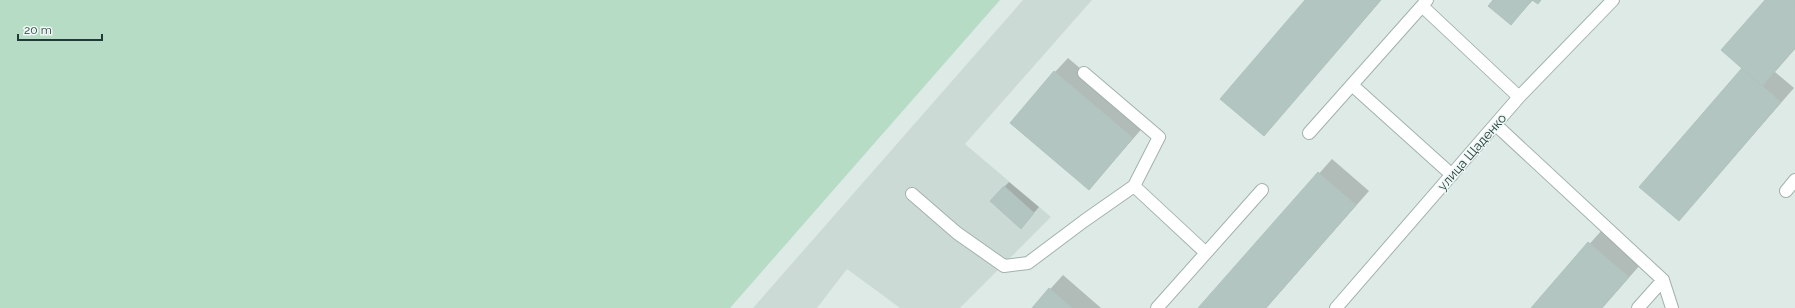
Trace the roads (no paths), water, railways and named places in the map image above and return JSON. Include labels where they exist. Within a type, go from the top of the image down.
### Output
[{"type":"street","name":"улица Щаденко","points":[[1336,308],[1519,97],[1613,0]]},
{"type":"street","points":[[1309,133],[1424,3],[1519,97]]},
{"type":"street","points":[[912,194],[956,233],[1004,266],[1028,263],[1134,186],[1159,137],[1084,73]]},
{"type":"street","points":[[1352,85],[1452,175]]},
{"type":"street","points":[[1496,125],[1663,280],[1672,308]]},
{"type":"street","points":[[1786,192],[1795,180]]},
{"type":"street","points":[[1134,186],[1206,253]]},
{"type":"street","points":[[1157,308],[1262,190]]},
{"type":"street","points":[[1638,308],[1663,280]]}]
